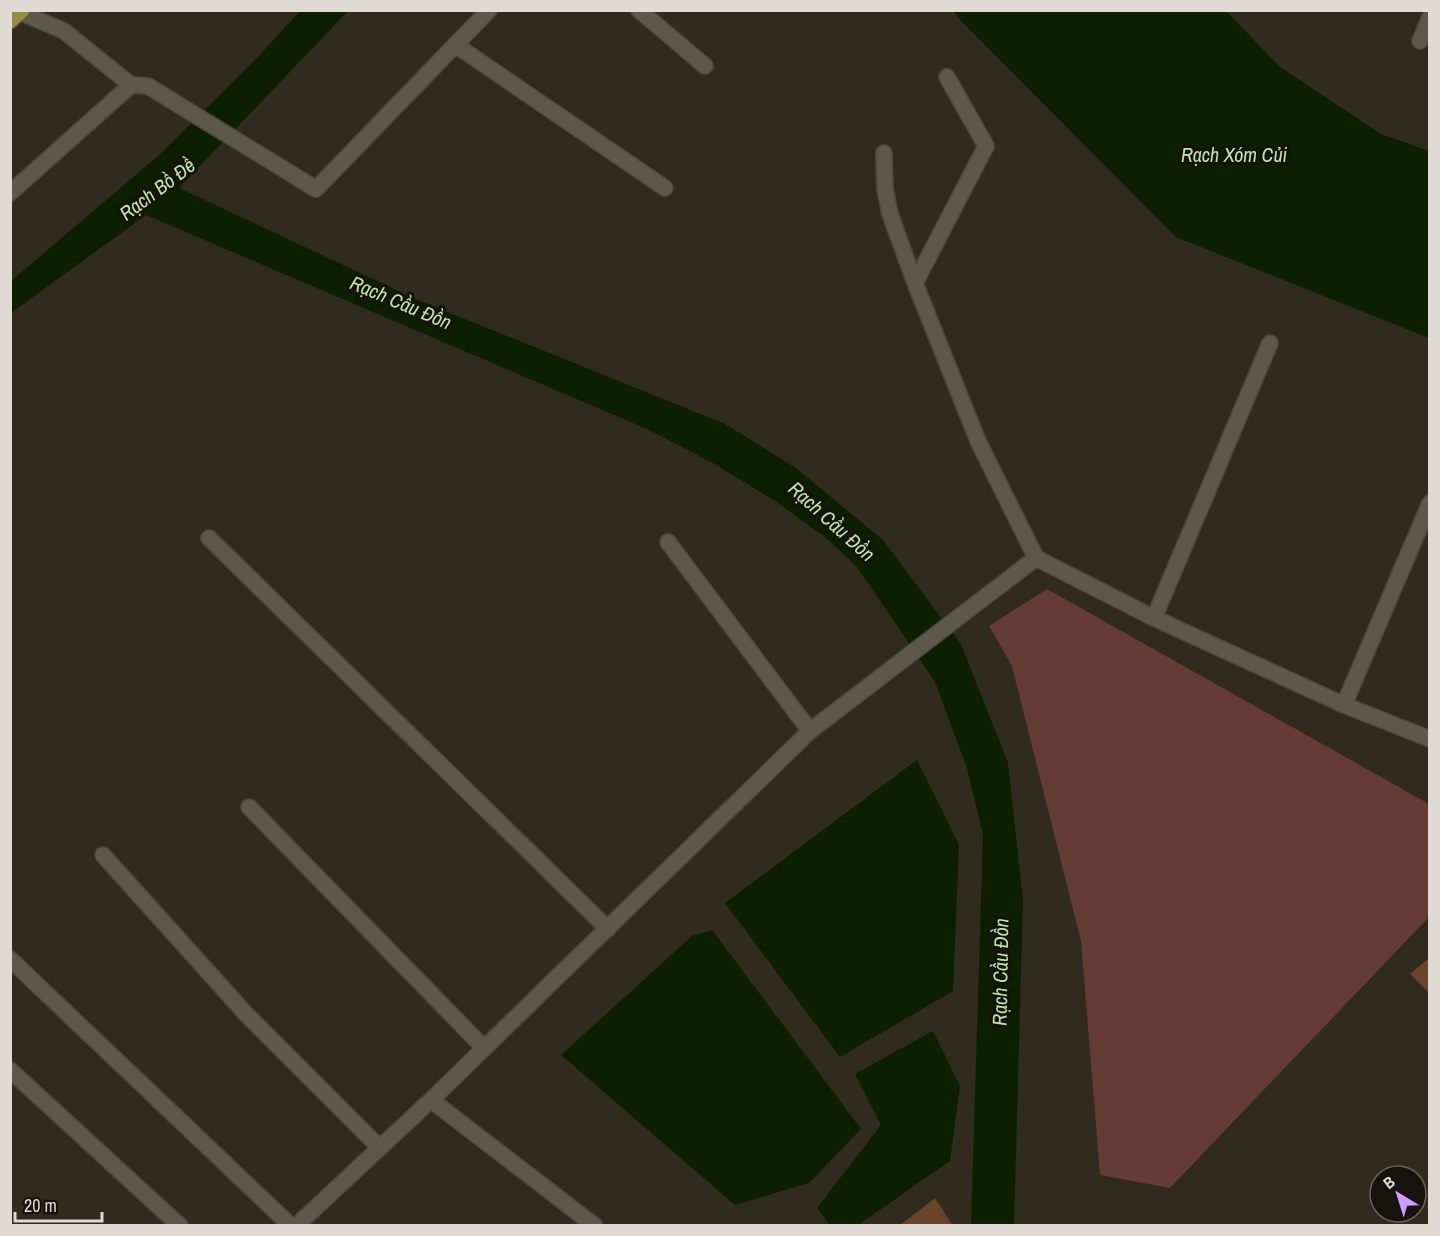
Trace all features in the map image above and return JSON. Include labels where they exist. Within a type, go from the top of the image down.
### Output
[{"type":"street","points":[[17,14],[64,31],[131,85],[148,86],[316,189],[457,46],[489,10]]},
{"type":"street","points":[[639,10],[705,66]]},
{"type":"street","points":[[1420,40],[1430,17]]},
{"type":"street","points":[[457,46],[665,188]]},
{"type":"street","points":[[915,282],[986,146],[947,77]]},
{"type":"street","points":[[10,193],[131,85]]},
{"type":"street","points":[[884,153],[885,189],[890,214],[915,282],[978,441],[1036,558],[1154,618],[1344,705],[1430,738]]},
{"type":"street","points":[[1154,618],[1270,343]]},
{"type":"street","points":[[1344,705],[1430,503]]},
{"type":"street","points":[[209,538],[608,929]]},
{"type":"street","points":[[668,542],[810,731]]},
{"type":"street","points":[[296,1226],[608,929],[810,731],[1036,558]]},
{"type":"street","points":[[249,807],[484,1048]]},
{"type":"street","points":[[103,855],[246,1014],[379,1147]]},
{"type":"street","points":[[10,959],[291,1226]]},
{"type":"street","points":[[10,1070],[180,1226]]},
{"type":"street","points":[[430,1100],[595,1226]]},
{"type":"shaded area","points":[[1047,589],[1429,804],[1429,917],[1170,1188],[1100,1175],[1081,941],[1012,666],[989,626]]},
{"type":"water","points":[[300,11],[348,11],[179,188],[418,300],[725,424],[796,468],[883,540],[961,644],[1008,763],[1023,901],[1014,1225],[971,1225],[983,835],[967,768],[935,682],[857,567],[826,538],[775,501],[713,463],[647,429],[146,215],[11,313],[11,281],[158,156],[253,62]]},
{"type":"water","name":"Rạch Xóm Củi","points":[[953,11],[1226,11],[1280,67],[1381,134],[1429,151],[1429,338],[1176,237]]},
{"type":"water","points":[[917,760],[959,845],[953,991],[840,1057],[725,903]]},
{"type":"water","points":[[712,930],[861,1129],[809,1183],[735,1205],[561,1055],[692,936]]},
{"type":"water","points":[[933,1031],[960,1086],[950,1161],[858,1225],[830,1225],[817,1208],[881,1125],[855,1074]]},
{"type":"building","points":[[1430,957],[1430,994],[1410,974]]},
{"type":"building","points":[[935,1198],[953,1226],[899,1226]]},
{"type":"water label","name":"Rạch Bồ Đề","points":[[157,189]]},
{"type":"water label","name":"Rạch Cầu Đồn","points":[[401,302]]},
{"type":"water label","name":"Rạch Cầu Đồn","points":[[832,521]]},
{"type":"water label","name":"Rạch Cầu Đồn","points":[[1000,972]]}]
